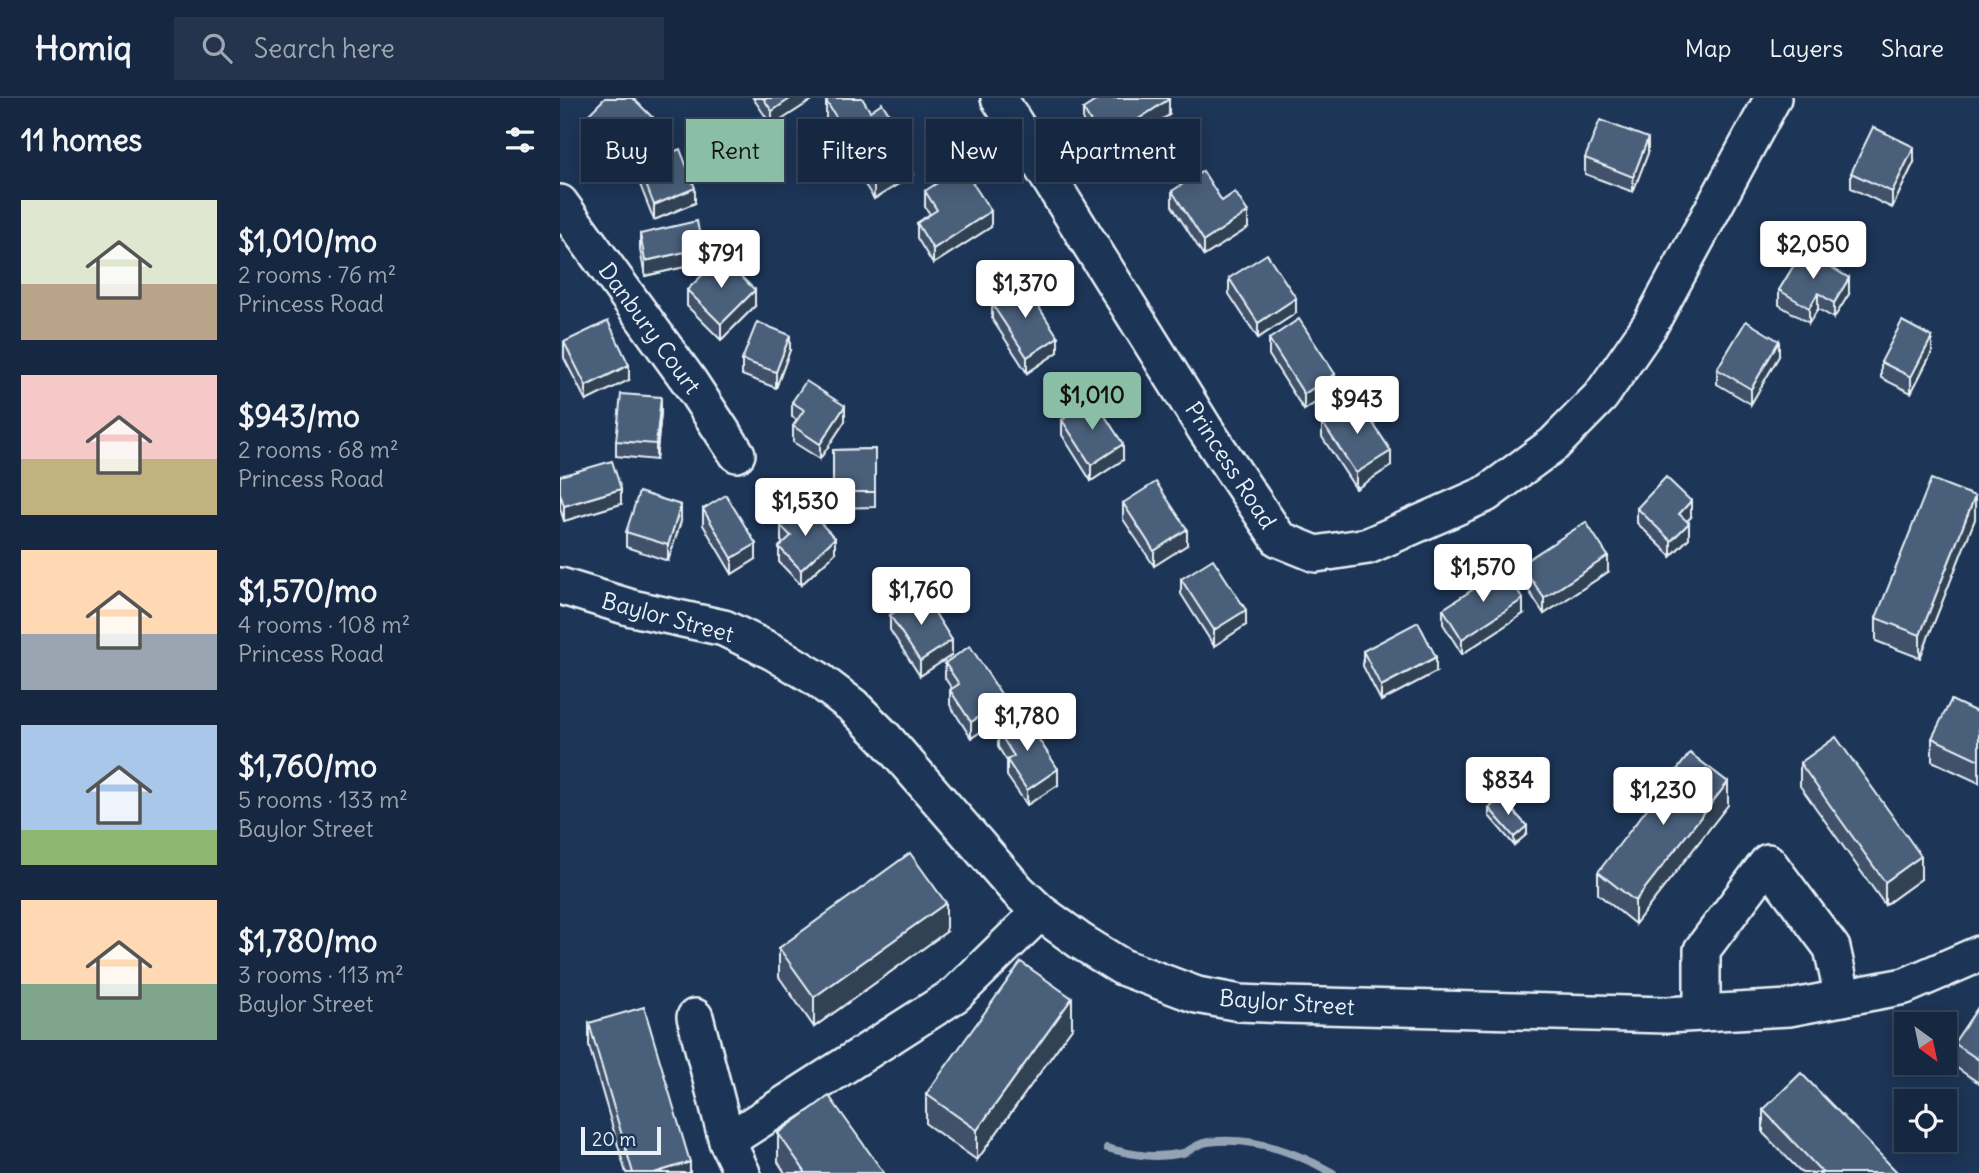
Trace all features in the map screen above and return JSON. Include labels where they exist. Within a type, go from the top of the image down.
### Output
[{"type":"street","name":"Princess Road","points":[[1005,100],[1205,429],[1279,539],[1316,554],[1368,546],[1486,494],[1554,444],[1601,396],[1650,324],[1773,98]]},
{"type":"street","name":"Danbury Court","points":[[560,203],[689,381],[737,454]]},
{"type":"street","name":"Baylor Street","points":[[560,586],[632,608],[724,628],[816,678],[853,706],[884,737],[1040,912],[1122,967],[1197,995],[1240,1003],[1495,1012],[1702,1013],[1789,1008],[1905,986],[1979,954]]},
{"type":"street","points":[[1702,1013],[1702,950],[1768,862],[1832,948],[1843,998]]},
{"type":"street","points":[[727,1141],[955,995],[1040,912]]},
{"type":"street","points":[[695,1017],[727,1141],[742,1173]]},
{"type":"building","points":[[605,98],[633,98],[653,118],[590,119],[587,116]]},
{"type":"building","points":[[763,98],[791,98],[772,111]]},
{"type":"building","points":[[830,98],[862,98],[870,111],[882,103],[892,119],[837,119],[826,101]]},
{"type":"building","points":[[1100,98],[1169,99],[1138,119],[1089,119],[1083,109]]},
{"type":"building","points":[[1600,120],[1648,138],[1633,177],[1585,158]]},
{"type":"building","points":[[1873,127],[1914,147],[1892,192],[1851,173]]},
{"type":"building","points":[[680,149],[686,165],[686,182],[693,182],[695,188],[654,205],[645,182],[672,182],[672,152]]},
{"type":"building","points":[[1203,171],[1222,201],[1235,192],[1248,212],[1204,241],[1172,191],[1186,182],[1200,182],[1200,173]]},
{"type":"building","points":[[939,182],[972,182],[991,211],[933,249],[917,223],[937,210],[925,191]]},
{"type":"building","points":[[697,221],[702,248],[645,261],[640,234]]},
{"type":"building","points":[[1803,250],[1849,278],[1834,303],[1818,293],[1809,308],[1779,290]]},
{"type":"building","points":[[1267,254],[1296,298],[1258,323],[1229,278]]},
{"type":"building","points":[[721,257],[755,290],[721,324],[687,290]]},
{"type":"building","points":[[1024,284],[1058,337],[1027,357],[992,304]]},
{"type":"building","points":[[1299,319],[1335,374],[1304,394],[1269,339]]},
{"type":"building","points":[[608,321],[629,365],[586,386],[564,342]]},
{"type":"building","points":[[1746,321],[1779,341],[1751,389],[1717,369]]},
{"type":"building","points":[[1902,321],[1932,337],[1911,377],[1881,362]]},
{"type":"building","points":[[757,322],[790,335],[776,372],[742,360]]},
{"type":"building","points":[[806,381],[845,406],[820,444],[793,426],[804,410],[792,402]]},
{"type":"building","points":[[621,394],[661,397],[656,444],[616,441]]},
{"type":"building","points":[[1094,399],[1123,444],[1091,465],[1062,420]]},
{"type":"building","points":[[1357,399],[1391,451],[1356,473],[1322,422]]},
{"type":"building","points":[[875,449],[875,492],[833,492],[833,450]]},
{"type":"building","points":[[612,461],[621,489],[564,506],[560,493],[560,476]]},
{"type":"building","points":[[1666,477],[1691,501],[1679,514],[1689,523],[1671,541],[1637,508]]},
{"type":"building","points":[[1931,479],[1975,496],[1920,635],[1876,618]]},
{"type":"building","points":[[1156,482],[1187,529],[1154,551],[1123,503]]},
{"type":"building","points":[[639,492],[681,505],[668,545],[626,532]]},
{"type":"building","points":[[726,495],[756,544],[732,558],[703,509]]},
{"type":"building","points":[[803,505],[835,538],[801,570],[779,547],[791,536],[781,526]]},
{"type":"building","points":[[1586,522],[1608,556],[1544,598],[1521,564]]},
{"type":"building","points":[[1213,559],[1246,610],[1214,630],[1181,579]]},
{"type":"building","points":[[1504,569],[1523,599],[1462,639],[1443,609]]},
{"type":"building","points":[[923,594],[952,640],[920,661],[890,615]]},
{"type":"building","points":[[1418,622],[1436,657],[1381,686],[1363,651]]},
{"type":"building","points":[[970,646],[1005,700],[971,722],[950,690],[959,684],[945,663]]},
{"type":"building","points":[[1951,700],[1979,713],[1979,760],[1932,738]]},
{"type":"building","points":[[1023,715],[1058,769],[1027,790],[1007,760],[1014,756],[998,731]]},
{"type":"building","points":[[1836,737],[1921,856],[1885,882],[1800,763]]},
{"type":"building","points":[[1690,753],[1728,782],[1635,901],[1598,872]]},
{"type":"building","points":[[1501,797],[1527,826],[1514,837],[1489,808]]},
{"type":"building","points":[[910,853],[946,903],[814,997],[779,948]]},
{"type":"building","points":[[1021,962],[1072,998],[977,1130],[926,1094]]},
{"type":"building","points":[[1979,1006],[1979,1060],[1957,1045],[1957,1039]]},
{"type":"building","points":[[644,1007],[690,1162],[654,1173],[633,1173],[589,1023]]},
{"type":"building","points":[[1801,1073],[1898,1173],[1823,1173],[1763,1110]]},
{"type":"building","points":[[829,1096],[884,1173],[806,1173],[778,1133]]},
{"type":"waterway","points":[[1107,1148],[1163,1156],[1183,1153],[1208,1142],[1240,1141],[1289,1152],[1333,1173]]}]
